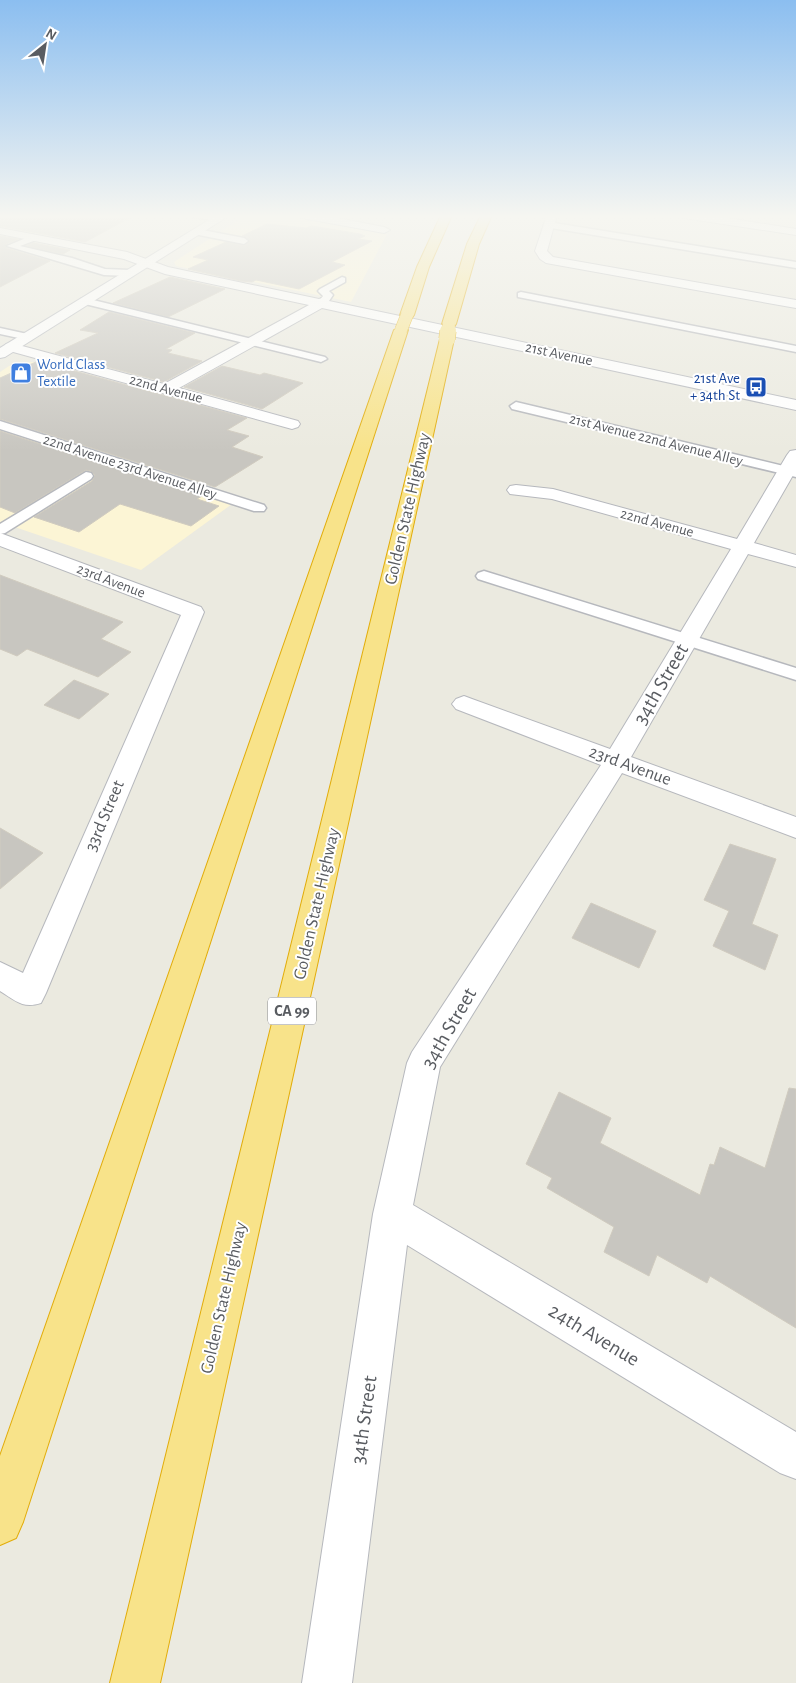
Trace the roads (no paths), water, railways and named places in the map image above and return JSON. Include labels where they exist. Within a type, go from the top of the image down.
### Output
[{"type":"highway","points":[[0,1522],[414,294]]},
{"type":"highway","name":"Golden State Highway","points":[[135,1683],[448,332],[459,294]]},
{"type":"street","points":[[3,352],[97,294]]},
{"type":"street","name":"21st Avenue","points":[[281,294],[796,405]]},
{"type":"street","points":[[737,294],[796,304]]},
{"type":"street","points":[[166,389],[323,302]]},
{"type":"street","name":"22nd Avenue","points":[[3,352],[166,389],[292,424]]},
{"type":"street","name":"34th Street","points":[[327,1683],[392,1214],[424,1063],[616,761],[742,546],[793,467]]},
{"type":"street","name":"22nd Avenue","points":[[516,490],[553,494],[796,561]]},
{"type":"street","name":"23rd Avenue","points":[[0,539],[193,612],[181,640]]},
{"type":"street","name":"33rd Street","points":[[0,975],[30,993],[181,640]]},
{"type":"street","name":"23rd Avenue","points":[[464,704],[796,828]]},
{"type":"street","name":"24th Avenue","points":[[392,1214],[796,1457]]},
{"type":"lane","points":[[323,302],[328,296],[326,294]]},
{"type":"lane","points":[[520,295],[796,349]]},
{"type":"lane","points":[[85,301],[321,359]]},
{"type":"lane","points":[[0,331],[28,337]]},
{"type":"lane","name":"21st Avenue 22nd Avenue Alley","points":[[516,406],[793,467]]},
{"type":"lane","name":"22nd Avenue 23rd Avenue Alley","points":[[0,426],[259,508]]},
{"type":"lane","points":[[0,530],[86,476]]},
{"type":"lane","points":[[484,576],[796,674]]},
{"type":"place","name":"World Class Textile","points":[[21,373]]},
{"type":"place","name":"21st Ave + 34th St","points":[[756,387]]}]
